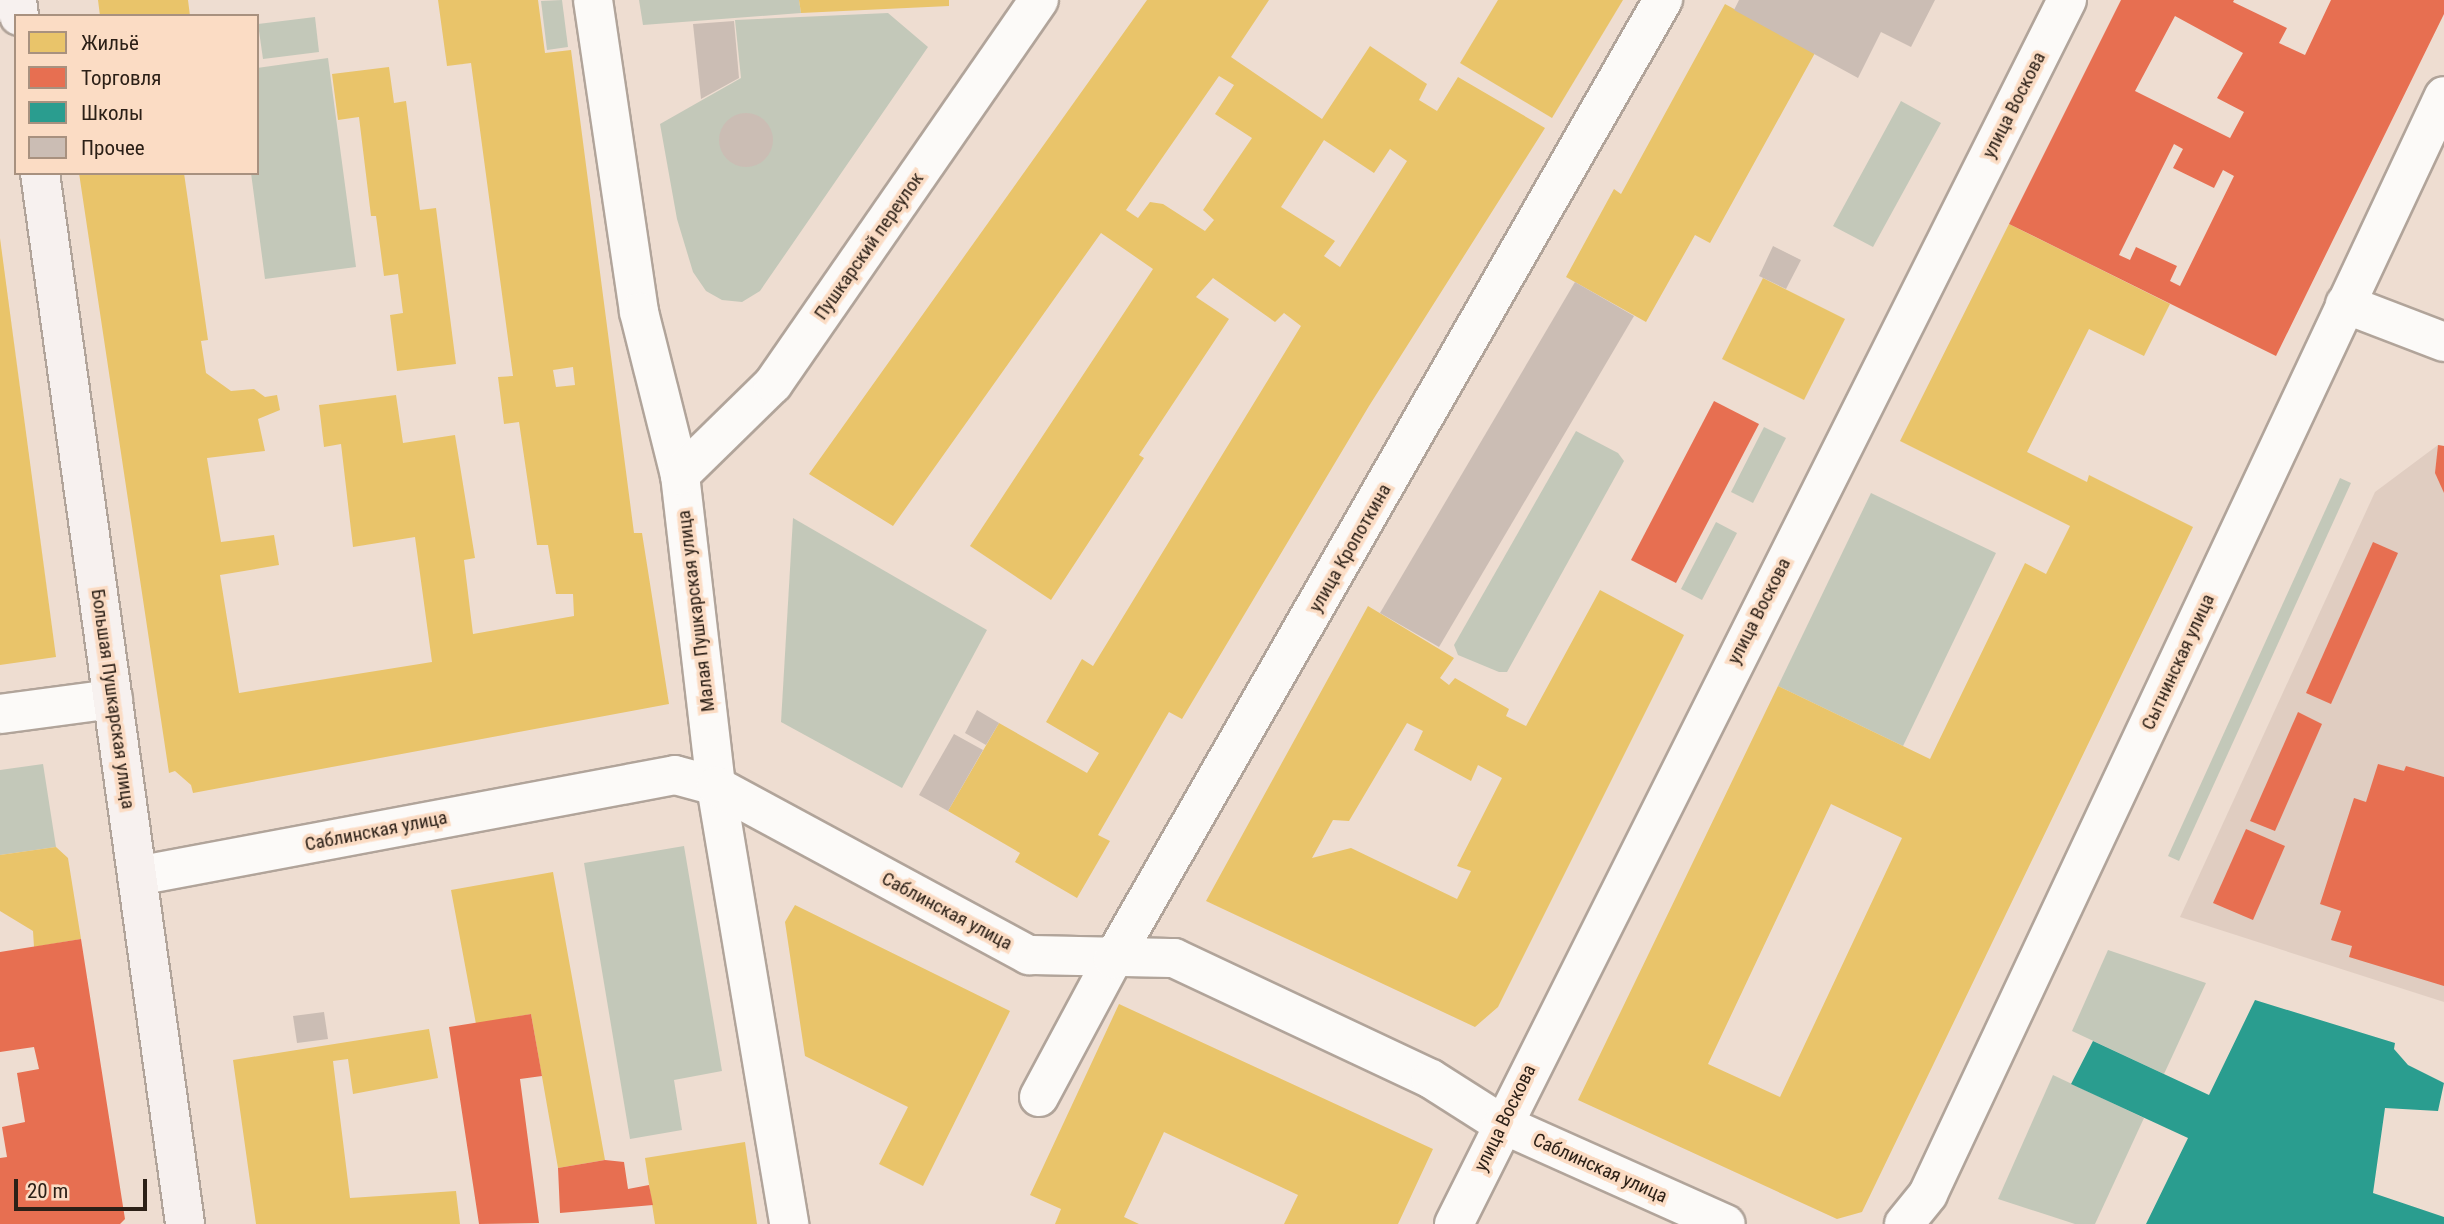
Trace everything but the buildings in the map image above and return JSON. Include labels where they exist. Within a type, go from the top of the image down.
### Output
[{"type":"main road","name":"Большая Пушкарская улица","points":[[40,175],[185,1224]]},
{"type":"street","name":"Малая Пушкарская улица","points":[[593,0],[639,312],[680,475],[716,786],[789,1224]]},
{"type":"street","name":"Пушкарский переулок","points":[[680,475],[773,384],[1039,0]]},
{"type":"street","name":"улица Кропоткина","points":[[1039,1097],[1113,959],[1663,0]]},
{"type":"street","name":"улица Воскова","points":[[1454,1224],[2067,0]]},
{"type":"street","name":"Сытнинская улица","points":[[1905,1224],[1928,1194],[2444,96]]},
{"type":"street","points":[[2345,304],[2444,342]]},
{"type":"street","points":[[0,714],[113,699]]},
{"type":"street","name":"Саблинская улица","points":[[137,876],[676,775],[716,786],[1029,955],[1113,959],[1174,958],[1431,1079],[1502,1124],[1726,1224]]},
{"type":"shaded area","points":[[2438,445],[2444,446],[2444,1002],[2180,917],[2375,492]]},
{"type":"green space","points":[[562,0],[568,47],[547,50],[541,1]]},
{"type":"green space","points":[[639,0],[799,0],[801,13],[643,25]]},
{"type":"green space","points":[[888,13],[928,47],[760,291],[742,302],[722,300],[706,291],[693,272],[677,219],[660,124],[741,78],[735,20]]},
{"type":"green space","points":[[315,17],[319,52],[263,59],[259,24]]},
{"type":"green space","points":[[328,58],[356,267],[265,279],[251,175],[259,175],[259,68]]},
{"type":"green space","points":[[1901,101],[1941,123],[1873,247],[1833,226]]},
{"type":"green space","points":[[1764,427],[1786,438],[1753,503],[1731,492]]},
{"type":"green space","points":[[1576,431],[1618,453],[1624,461],[1507,672],[1499,672],[1458,655],[1454,645]]},
{"type":"green space","points":[[2340,478],[2351,483],[2179,861],[2168,856]]},
{"type":"green space","points":[[1871,493],[1996,553],[1903,746],[1778,686]]},
{"type":"green space","points":[[793,518],[987,630],[902,788],[781,722]]},
{"type":"green space","points":[[1716,522],[1737,533],[1702,600],[1681,589]]},
{"type":"green space","points":[[43,764],[56,847],[0,855],[0,770]]},
{"type":"green space","points":[[684,846],[722,1071],[674,1080],[682,1130],[630,1139],[584,863]]},
{"type":"green space","points":[[2108,950],[2206,983],[2164,1074],[2072,1031]]},
{"type":"green space","points":[[2053,1075],[2144,1118],[2095,1224],[2075,1224],[1998,1199]]}]
